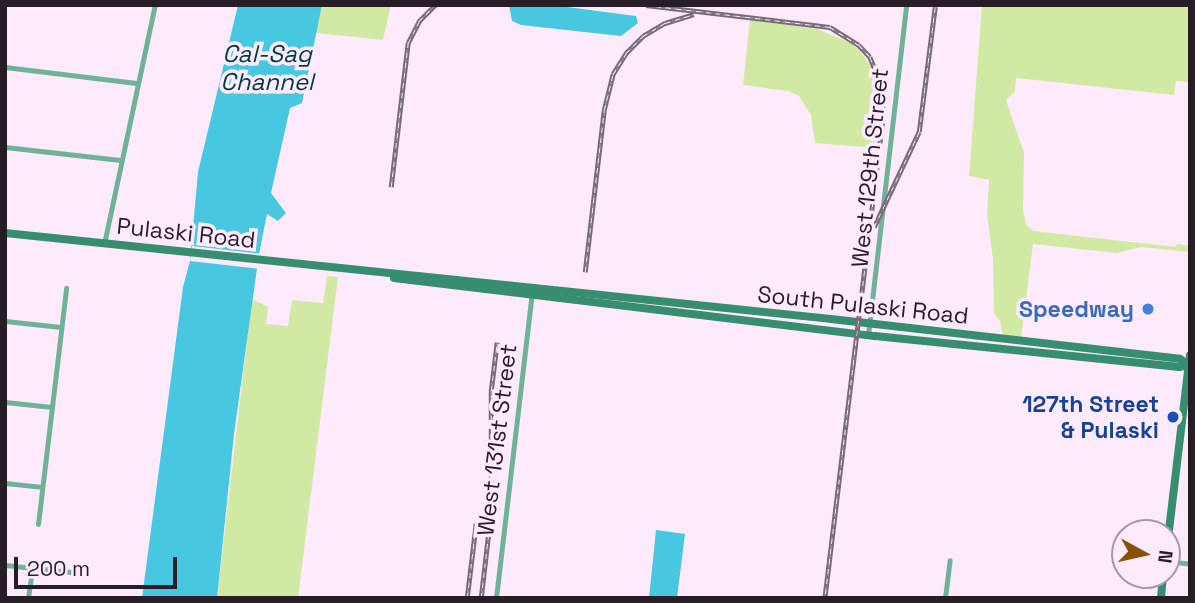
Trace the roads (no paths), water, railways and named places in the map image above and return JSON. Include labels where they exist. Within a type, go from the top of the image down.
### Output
[{"type":"main road","name":"Pulaski Road","points":[[5,233],[273,262],[531,296]]},
{"type":"main road","name":"Pulaski Road","points":[[363,273],[445,277],[532,287]]},
{"type":"main road","name":"South Pulaski Road","points":[[532,287],[1180,359],[1189,365]]},
{"type":"main road","name":"South Pulaski Road","points":[[531,296],[868,335],[1179,367],[1189,365]]},
{"type":"main road","points":[[1170,519],[1190,355]]},
{"type":"street","points":[[104,244],[136,83],[155,5]]},
{"type":"street","name":"West 129th Street","points":[[868,335],[906,5]]},
{"type":"street","points":[[5,67],[136,83]]},
{"type":"street","points":[[5,147],[120,160]]},
{"type":"street","name":"West 131st Street","points":[[496,598],[532,287]]},
{"type":"street","points":[[38,524],[66,288]]},
{"type":"street","points":[[5,321],[61,327]]},
{"type":"street","points":[[5,402],[52,407]]},
{"type":"street","points":[[5,483],[42,487]]},
{"type":"street","points":[[945,598],[950,560]]},
{"type":"street","points":[[5,565],[71,572]]},
{"type":"street","points":[[28,598],[32,568]]},
{"type":"water","name":"Cal-Sag Channel","points":[[238,5],[322,5],[302,103],[290,108],[271,193],[286,213],[278,221],[267,214],[259,254],[234,434],[217,598],[142,598],[183,287],[190,261],[198,172]]},
{"type":"water","points":[[509,5],[552,5],[636,16],[638,23],[621,36],[521,25],[512,21]]},
{"type":"water","points":[[656,530],[685,534],[677,598],[649,598]]},
{"type":"railway","points":[[391,187],[408,43],[419,21],[435,5]]},
{"type":"railway","points":[[646,5],[830,27],[859,45],[870,57],[879,78],[884,112],[825,598]]},
{"type":"railway","points":[[874,227],[919,132],[935,7]]},
{"type":"railway","points":[[585,272],[604,110],[613,74],[626,53],[643,36],[665,23],[694,14]]},
{"type":"railway","points":[[481,598],[491,511],[491,391],[497,342]]},
{"type":"railway","points":[[467,598],[476,524]]},
{"type":"place","name":"Speedway","points":[[1148,309]]},
{"type":"place","name":"127th Street & Pulaski","points":[[1173,417]]}]
